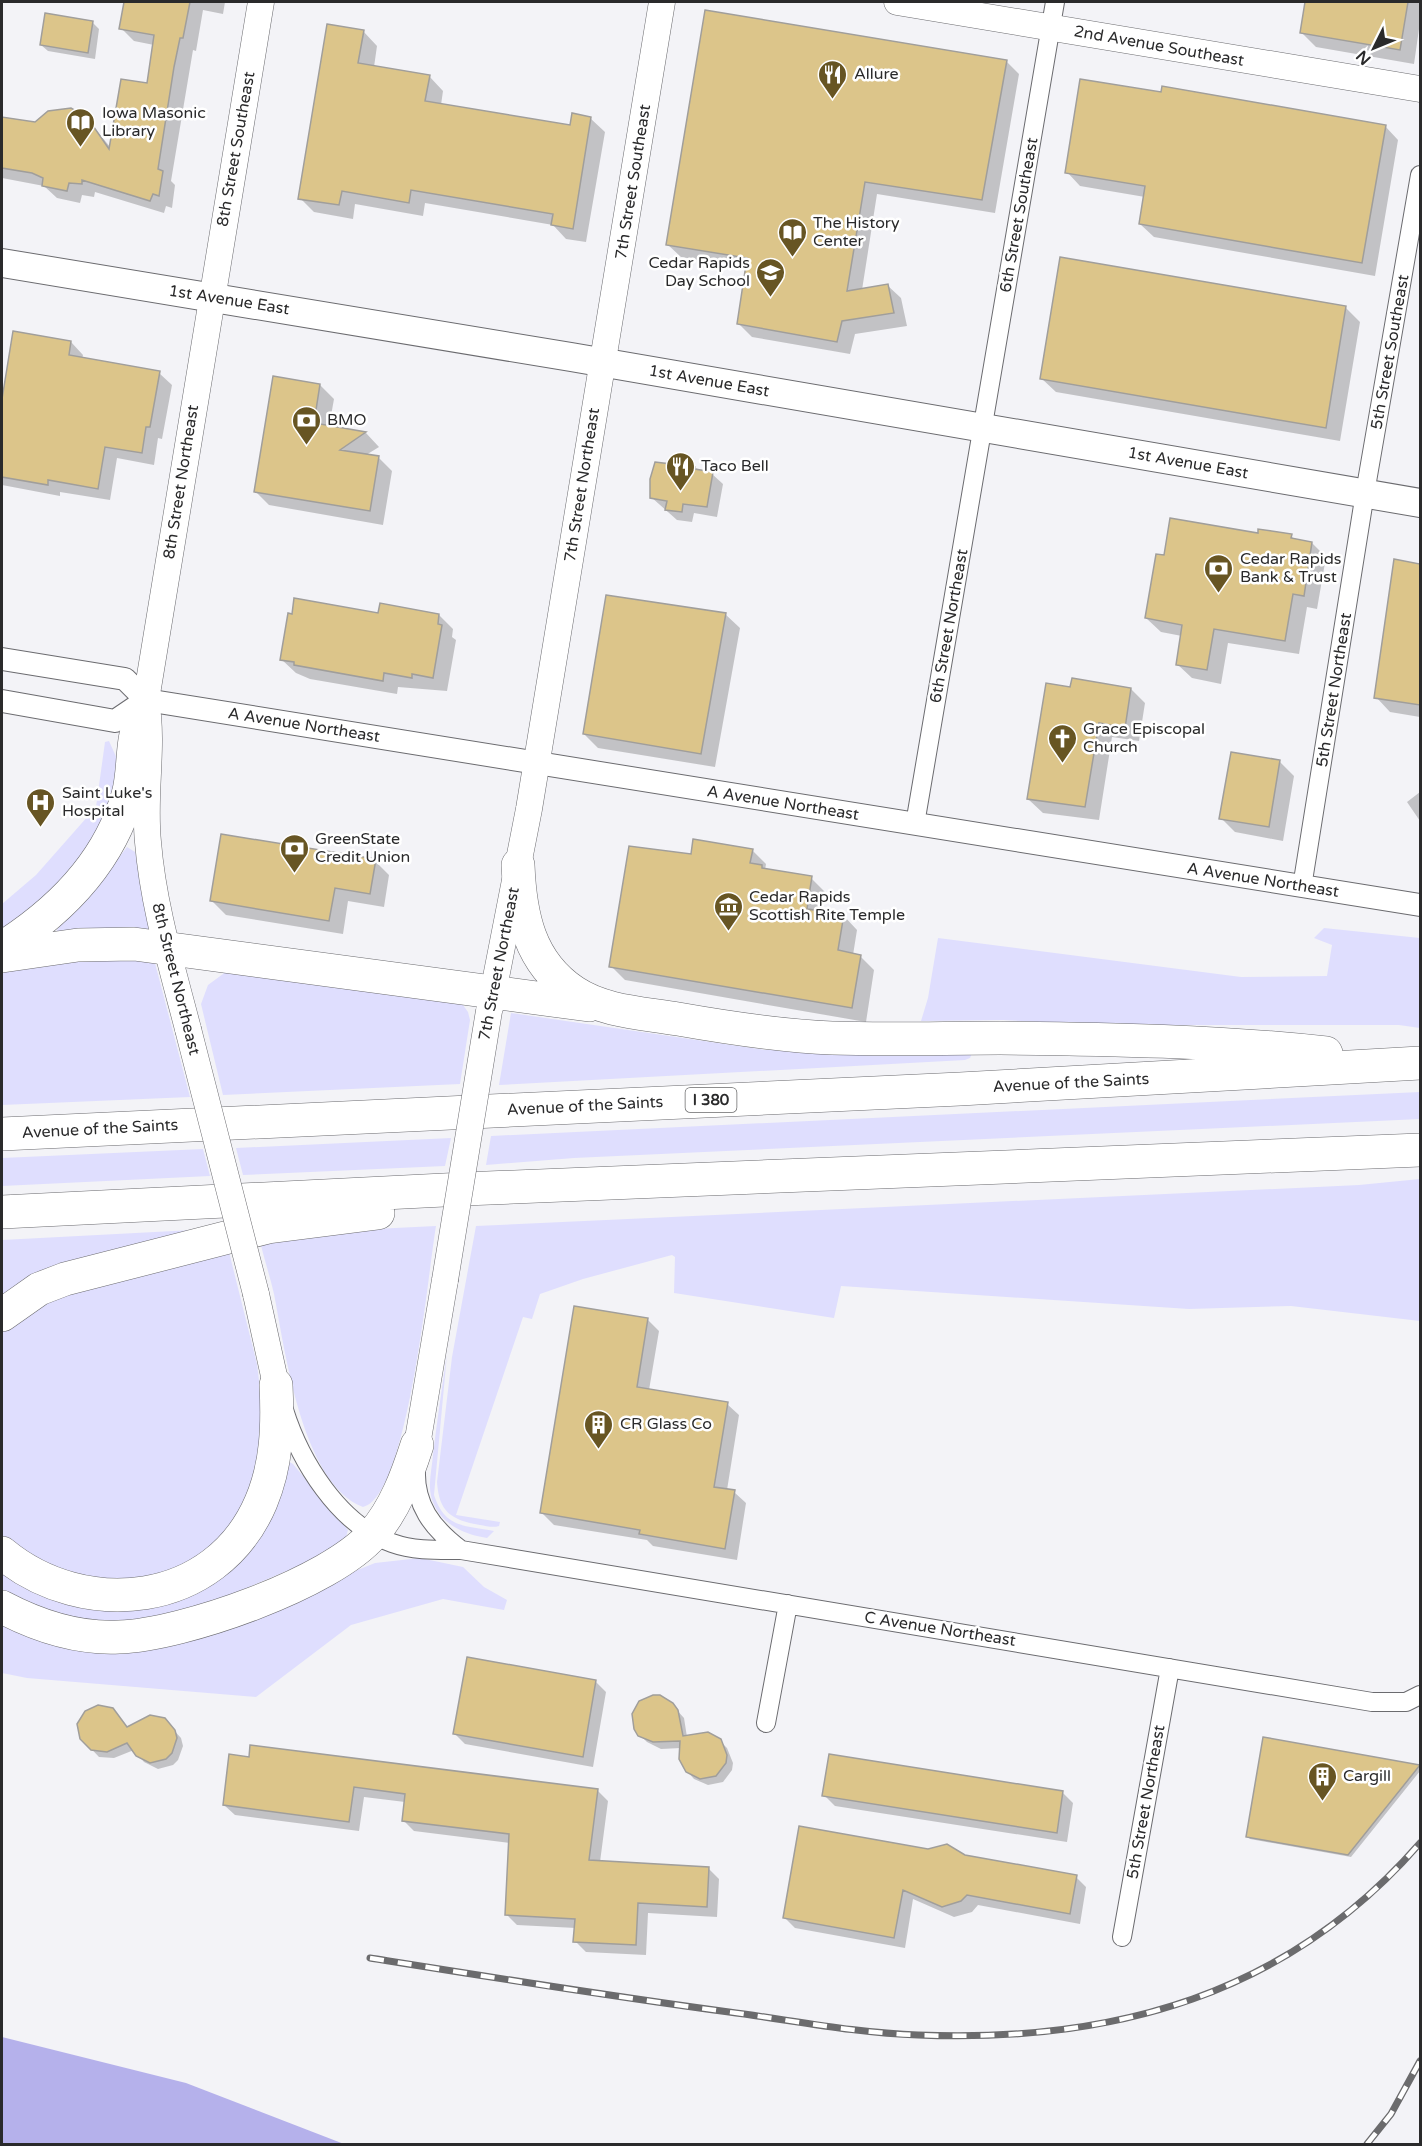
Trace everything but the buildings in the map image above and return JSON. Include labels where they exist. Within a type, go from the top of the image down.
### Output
[{"type":"highway","points":[[2,948],[54,910],[73,891],[105,847],[128,795],[133,770],[135,740],[146,700]]},
{"type":"highway","points":[[518,865],[519,890],[526,931],[539,957],[561,982],[576,993],[612,1008]]},
{"type":"highway","points":[[2,956],[105,943],[168,949],[491,1002],[612,1008],[729,1028],[800,1036],[1206,1042],[1420,1063]]},
{"type":"highway","name":"Avenue of the Saints","points":[[2,1134],[948,1089],[1420,1063]]},
{"type":"highway","points":[[2,1212],[600,1183],[1420,1150]]},
{"type":"highway","points":[[2,1315],[39,1289],[65,1279],[268,1227],[600,1183]]},
{"type":"highway","points":[[2,1553],[37,1578],[79,1592],[101,1596],[150,1594],[192,1576],[231,1546],[248,1526],[261,1503],[276,1444],[276,1385]]},
{"type":"highway","points":[[2,1607],[44,1626],[69,1633],[120,1637],[154,1633],[196,1622],[252,1602],[332,1566],[354,1552],[373,1534],[393,1504],[417,1445]]},
{"type":"main road","name":"8th Street Southeast","points":[[211,297],[261,2]]},
{"type":"main road","name":"7th Street Southeast","points":[[602,362],[662,2]]},
{"type":"main road","name":"2nd Avenue Southeast","points":[[897,2],[1420,89]]},
{"type":"main road","name":"1st Avenue East","points":[[2,263],[602,362],[1419,502]]},
{"type":"main road","name":"8th Street Northeast","points":[[211,297],[146,700],[150,730],[147,840],[154,888],[168,949],[256,1294],[276,1385]]},
{"type":"main road","name":"7th Street Northeast","points":[[417,1445],[491,1002],[536,763],[602,362]]},
{"type":"street","name":"6th Street Southeast","points":[[983,428],[1055,2]]},
{"type":"street","name":"5th Street Southeast","points":[[1365,493],[1420,175]]},
{"type":"street","name":"6th Street Northeast","points":[[915,824],[983,428]]},
{"type":"street","name":"5th Street Northeast","points":[[1302,887],[1365,493]]},
{"type":"street","points":[[2,659],[125,679],[146,700],[115,721],[2,701]]},
{"type":"street","name":"A Avenue Northeast","points":[[146,700],[1420,905]]},
{"type":"street","name":"8th Street Northeast","points":[[276,1385],[295,1438],[309,1465],[341,1507],[373,1534],[406,1547],[462,1550]]},
{"type":"street","name":"7th Street Northeast","points":[[417,1445],[416,1472],[421,1507],[437,1530],[462,1550]]},
{"type":"street","name":"C Avenue Northeast","points":[[462,1550],[1372,1702],[1389,1704],[1420,1696]]},
{"type":"street","points":[[766,1723],[788,1604]]},
{"type":"street","name":"5th Street Northeast","points":[[1122,1937],[1170,1668]]},
{"type":"shaded area","points":[[109,741],[118,761],[119,778],[103,823],[70,876],[2,933],[2,904],[36,875],[96,807],[105,742]]},
{"type":"shaded area","points":[[127,847],[135,852],[150,930],[56,933],[58,928],[86,900]]},
{"type":"shaded area","points":[[1324,928],[1420,938],[1420,1028],[1399,1025],[1107,1025],[1003,1020],[921,1021],[928,998],[938,938],[1241,977],[1327,976],[1332,945],[1314,938]]},
{"type":"shaded area","points":[[87,951],[155,963],[190,1097],[2,1105],[2,966]]},
{"type":"shaded area","points":[[227,971],[460,1001],[468,1012],[470,1020],[460,1084],[223,1095],[201,1004],[208,985]]},
{"type":"shaded area","points":[[511,1013],[765,1050],[973,1051],[970,1058],[965,1060],[499,1085]]},
{"type":"shaded area","points":[[1420,1092],[1420,1119],[574,1158],[486,1165],[491,1136]]},
{"type":"shaded area","points":[[451,1138],[445,1166],[243,1175],[236,1148]]},
{"type":"shaded area","points":[[203,1149],[210,1176],[2,1186],[2,1158]]},
{"type":"shaded area","points":[[1420,1179],[1420,1321],[1291,1306],[1189,1309],[841,1286],[834,1318],[674,1293],[675,1257],[672,1255],[583,1279],[540,1294],[532,1319],[523,1317],[456,1515],[500,1522],[499,1526],[487,1526],[461,1520],[448,1513],[440,1501],[437,1482],[452,1357],[476,1226],[1359,1185]]},
{"type":"shaded area","points":[[436,1226],[421,1332],[404,1426],[392,1465],[379,1494],[363,1507],[342,1494],[325,1472],[311,1444],[291,1380],[274,1294],[260,1241],[333,1231]]},
{"type":"shaded area","points":[[212,1229],[2,1304],[2,1240]]},
{"type":"shaded area","points":[[228,1248],[257,1364],[265,1431],[253,1495],[215,1545],[170,1574],[96,1584],[15,1551],[2,1537],[2,1329],[44,1296]]},
{"type":"shaded area","points":[[447,1354],[434,1495],[444,1514],[456,1523],[494,1531],[487,1538],[469,1534],[452,1526],[439,1513],[431,1496],[430,1476]]},
{"type":"shaded area","points":[[288,1461],[293,1464],[348,1530],[346,1537],[321,1556],[211,1603],[164,1619],[95,1626],[2,1593],[2,1565],[171,1597]]},
{"type":"shaded area","points":[[420,1558],[463,1567],[484,1587],[507,1600],[504,1610],[443,1599],[351,1625],[256,1697],[27,1678],[2,1673],[2,1620],[52,1641],[345,1575],[375,1563]]},
{"type":"shaded area","points":[[2,2037],[186,2083],[344,2144],[2,2144]]},
{"type":"railway","points":[[370,1958],[594,1993],[871,2032],[918,2035],[990,2035],[1060,2030],[1128,2018],[1193,1999],[1255,1973],[1313,1938],[1369,1895],[1420,1843]]},
{"type":"railway","points":[[1367,2144],[1391,2114],[1420,2061]]},
{"type":"place","name":"Allure","points":[[833,100]]},
{"type":"place","name":"Iowa Masonic Library","points":[[81,148]]},
{"type":"place","name":"The History Center","points":[[792,258]]},
{"type":"place","name":"Cedar Rapids Day School","points":[[771,298]]},
{"type":"place","name":"BMO","points":[[306,446]]},
{"type":"place","name":"Taco Bell","points":[[680,492]]},
{"type":"place","name":"Cedar Rapids Bank & Trust","points":[[1219,594]]},
{"type":"place","name":"Grace Episcopal Church","points":[[1062,764]]},
{"type":"place","name":"Saint Luke's Hospital","points":[[41,828]]},
{"type":"place","name":"GreenState Credit Union","points":[[294,874]]},
{"type":"place","name":"Cedar Rapids Scottish Rite Temple","points":[[728,932]]},
{"type":"place","name":"CR Glass Co","points":[[599,1450]]},
{"type":"place","name":"Cargill","points":[[1322,1802]]}]
